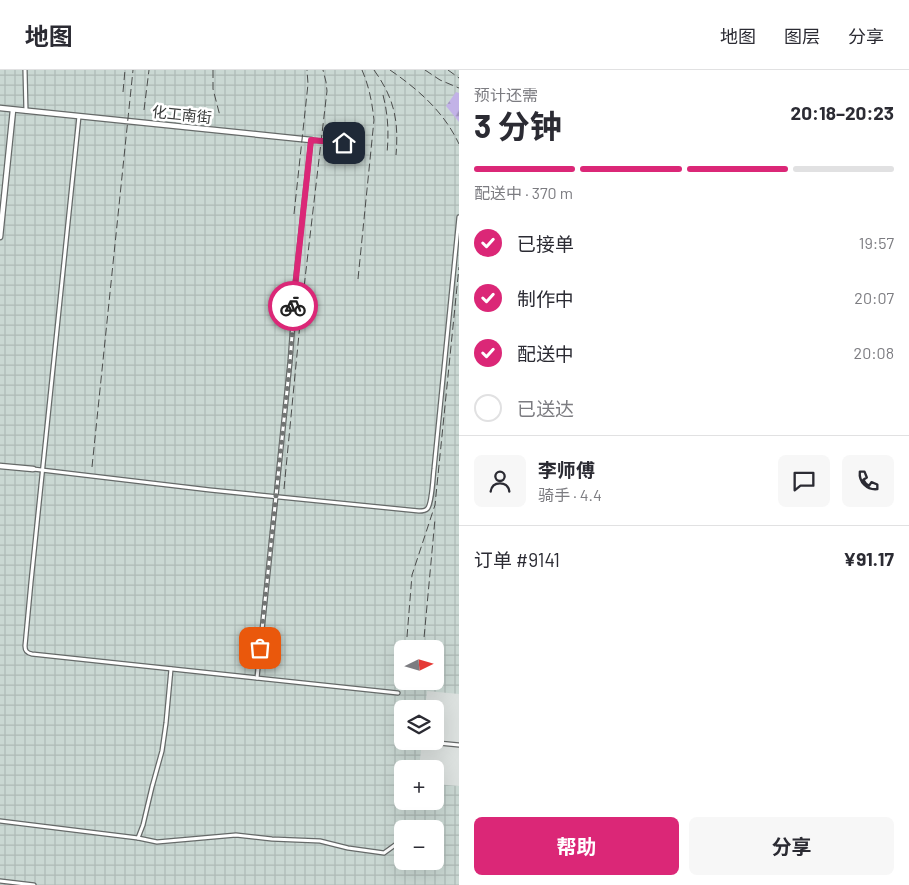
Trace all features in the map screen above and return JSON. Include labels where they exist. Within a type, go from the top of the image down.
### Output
[{"type":"street","points":[[25,70],[26,111]]},
{"type":"street","name":"化工南街","points":[[0,108],[361,145]]},
{"type":"street","points":[[0,237],[13,110]]},
{"type":"street","points":[[79,116],[26,651],[32,654],[398,693]]},
{"type":"street","points":[[257,678],[290,362],[292,312],[311,140]]},
{"type":"street","points":[[0,466],[275,497],[419,511],[425,510],[430,502],[434,469],[459,217]]},
{"type":"street","points":[[138,838],[162,751],[172,669]]},
{"type":"street","points":[[444,744],[459,745]]},
{"type":"street","points":[[0,821],[157,842],[236,835],[272,840],[320,841],[348,848],[384,853],[394,846]]},
{"type":"street","points":[[0,881],[34,885]]},
{"type":"shaded area","points":[[0,70],[459,70],[459,694],[427,691],[426,700],[394,700],[394,750],[421,750],[420,760],[394,760],[394,810],[444,810],[444,785],[459,786],[459,885],[0,885]]},
{"type":"green space","points":[[456,92],[459,93],[459,122],[446,106]]},
{"type":"railway","points":[[123,92],[125,70]]},
{"type":"railway","points":[[92,467],[133,70]]},
{"type":"railway","points":[[144,110],[149,70]]},
{"type":"railway","points":[[213,70],[213,89],[220,116]]},
{"type":"railway","points":[[294,214],[308,84],[307,70]]},
{"type":"railway","points":[[284,489],[301,313],[327,91],[323,70]]},
{"type":"railway","points":[[358,279],[374,120],[370,94],[362,70]]},
{"type":"railway","points":[[374,70],[381,80],[394,110],[397,131],[396,155]]},
{"type":"railway","points":[[390,70],[430,102],[453,132],[459,144]]},
{"type":"railway","points":[[425,70],[440,80],[459,88]]},
{"type":"railway","points":[[448,70],[459,78]]},
{"type":"railway","points":[[383,95],[388,124],[387,153]]},
{"type":"railway","points":[[407,640],[412,575],[435,505],[459,267]]},
{"type":"railway","points":[[424,640],[435,519]]},
{"type":"way so far","points":[[260,648],[290,362],[293,306]]},
{"type":"route","points":[[293,306],[311,140],[344,143]]}]
